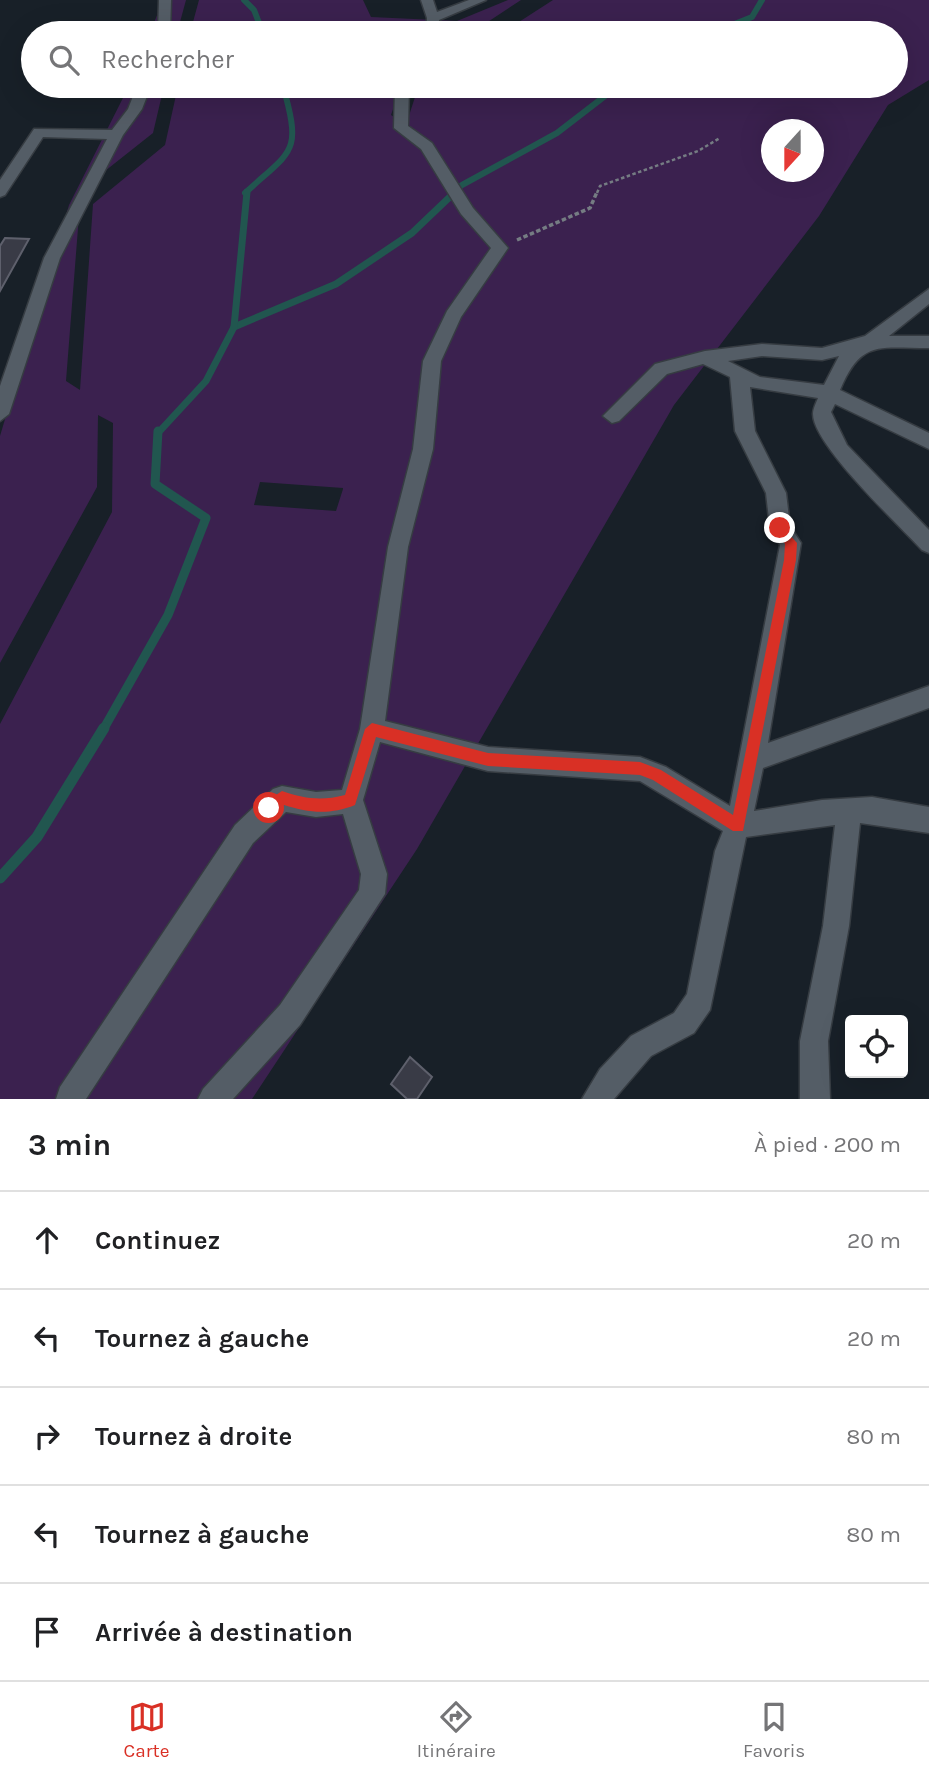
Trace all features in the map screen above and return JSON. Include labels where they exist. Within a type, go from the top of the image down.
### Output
[{"type":"street","points":[[164,0],[164,21]]},
{"type":"street","points":[[426,0],[433,21]]},
{"type":"street","points":[[433,18],[480,0]]},
{"type":"street","points":[[0,414],[52,258],[116,135],[135,109],[139,98]]},
{"type":"street","points":[[213,1099],[290,1015],[372,894],[374,873],[351,800],[372,729],[398,547],[423,449],[432,361],[453,315],[500,248],[467,211],[427,146],[401,128],[402,98]]},
{"type":"street","points":[[0,192],[38,132],[116,135]]},
{"type":"street","points":[[929,295],[865,342],[843,362],[822,412],[835,443],[929,544]]},
{"type":"street","points":[[612,416],[661,369],[705,357],[762,351],[822,354],[865,342],[929,342]]},
{"type":"street","points":[[705,357],[757,383],[829,393],[929,442]]},
{"type":"street","points":[[597,1099],[610,1079],[640,1046],[684,1023],[700,1000],[728,850],[738,826],[753,759],[791,543],[780,528],[776,493],[745,431],[739,375]]},
{"type":"street","points":[[753,759],[805,743],[929,697]]},
{"type":"street","points":[[372,729],[488,760],[640,769],[657,775],[738,826],[872,810],[929,820]]},
{"type":"street","points":[[70,1097],[244,834],[282,798],[305,806],[328,806],[351,800]]},
{"type":"street","points":[[815,1099],[814,1041],[835,926],[849,812]]},
{"type":"path","points":[[500,248],[590,208],[600,186],[698,150],[720,138]]},
{"type":"shaded area","points":[[163,0],[186,0],[180,21],[155,21]]},
{"type":"shaded area","points":[[199,0],[363,0],[371,17],[457,21],[193,21]]},
{"type":"shaded area","points":[[508,0],[521,0],[489,21],[457,21]]},
{"type":"shaded area","points":[[553,0],[929,0],[929,80],[908,93],[908,21],[521,21]]},
{"type":"shaded area","points":[[123,98],[161,98],[153,133],[81,190],[66,381],[80,390],[93,204],[165,145],[175,98],[397,98],[391,115],[406,125],[415,98],[899,98],[888,105],[819,216],[674,405],[417,849],[252,1099],[0,1099],[0,724],[112,512],[113,423],[98,415],[97,487],[0,663],[0,436],[69,205]],"holes":[[[260,482],[343,489],[336,511],[254,505]]]},
{"type":"building","points":[[5,238],[29,239],[0,291],[0,246]]},
{"type":"building","points":[[410,1057],[432,1077],[417,1099],[407,1099],[391,1084]]},
{"type":"waterway","points":[[244,0],[254,10],[258,21]]},
{"type":"waterway","points":[[742,21],[752,17],[762,0]]},
{"type":"waterway","points":[[245,193],[283,158],[289,148],[292,125],[286,98]]},
{"type":"waterway","points":[[453,193],[462,185],[557,133],[602,98]]},
{"type":"waterway","points":[[234,327],[247,192]]},
{"type":"waterway","points":[[234,327],[336,284],[412,233],[455,192]]},
{"type":"waterway","points":[[158,433],[206,381],[234,327]]},
{"type":"waterway","points":[[103,730],[168,615],[206,518],[155,484],[158,431]]},
{"type":"waterway","points":[[0,878],[37,837],[104,728]]},
{"type":"route","points":[[269,808],[282,798],[305,806],[328,806],[351,800],[372,729],[488,760],[640,769],[657,775],[738,826],[753,759],[778,610],[790,560],[791,543],[780,528]]}]
